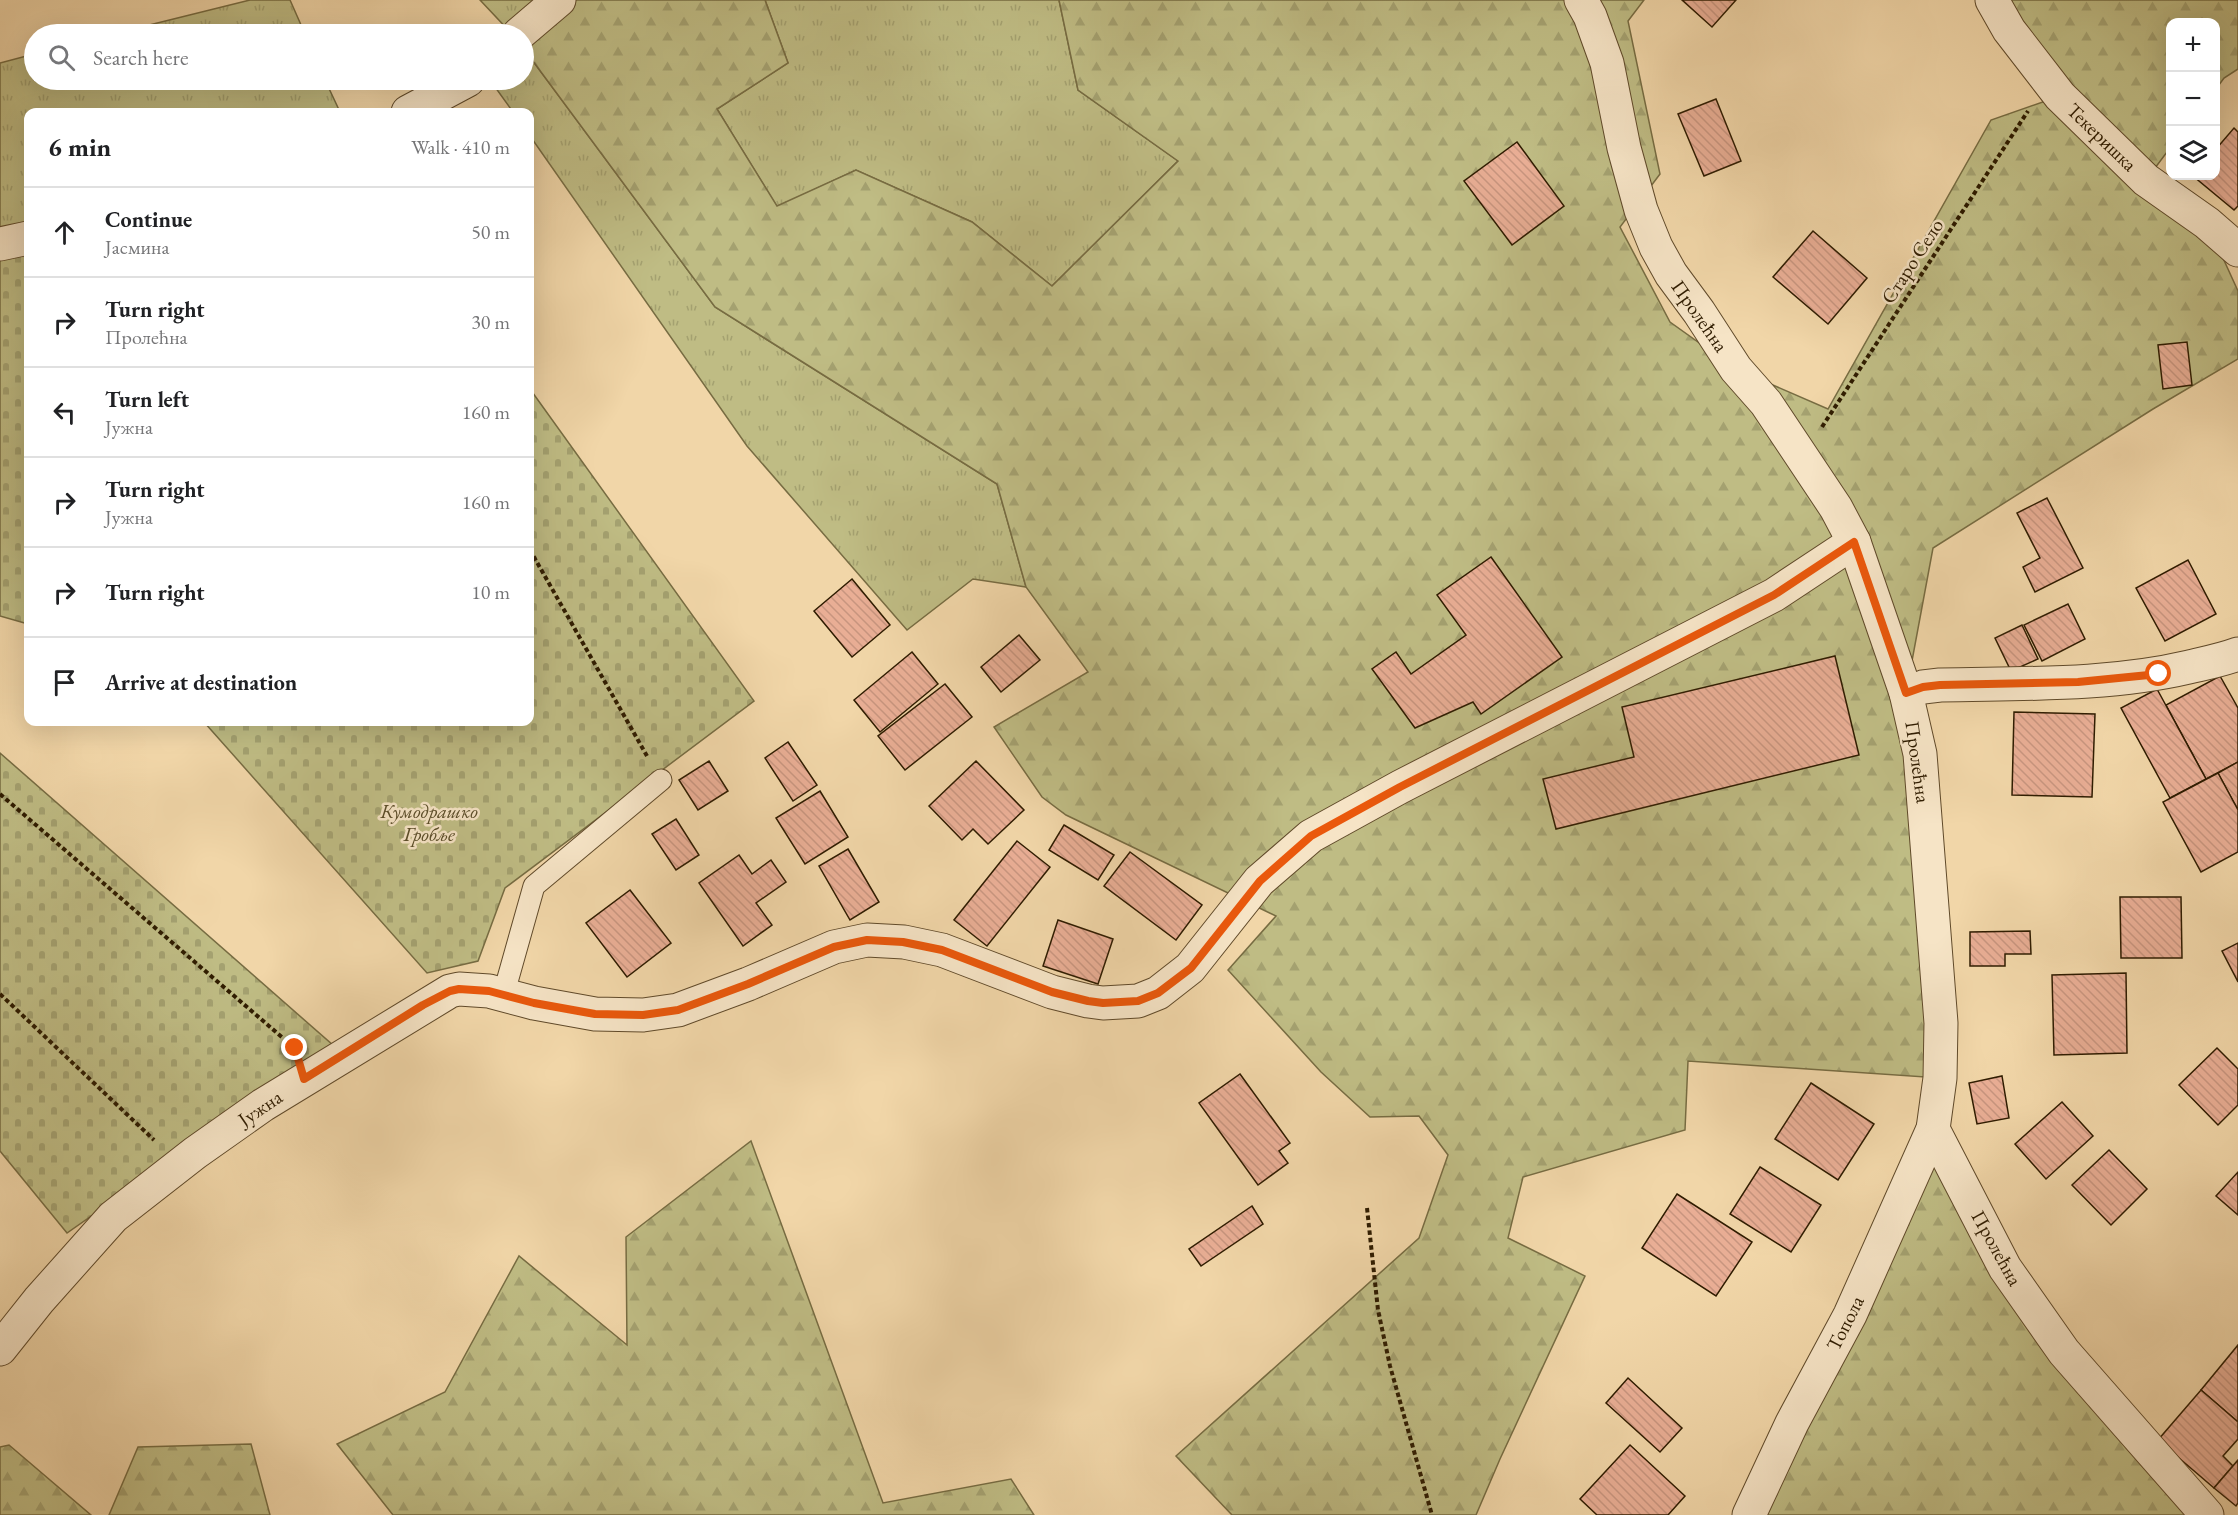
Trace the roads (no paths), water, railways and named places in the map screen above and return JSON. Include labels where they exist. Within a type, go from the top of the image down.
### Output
[{"type":"street","points":[[531,24],[559,0]]},
{"type":"street","name":"Пролећна","points":[[1581,0],[1590,16],[1607,63],[1624,148],[1638,200],[1656,247],[1671,274],[1736,369],[1766,404],[1836,508],[1854,542],[1906,693],[1920,754],[1941,1023],[1940,1078],[1934,1129],[2005,1268],[2064,1352],[2207,1515]]},
{"type":"street","name":"Текеришка","points":[[1992,0],[2008,30],[2060,96],[2146,180],[2207,223],[2238,250]]},
{"type":"street","points":[[416,108],[449,90]]},
{"type":"street","points":[[0,244],[24,239]]},
{"type":"street","name":"Јужна","points":[[0,1349],[39,1300],[113,1217],[195,1153],[263,1105],[450,991],[473,989],[489,991],[503,996],[595,1014],[643,1015],[678,1010],[748,984],[834,947],[867,940],[903,942],[942,950],[1052,992],[1088,1001],[1118,1003],[1138,1001],[1158,993],[1191,968],[1260,881],[1311,836],[1400,787],[1774,595],[1854,542]]},
{"type":"street","points":[[1906,693],[1923,687],[1940,685],[2078,682],[2159,674],[2238,654]]},
{"type":"street","name":"Топола","points":[[1749,1515],[1792,1423],[1850,1315],[1934,1129]]},
{"type":"lane","points":[[503,996],[534,886],[661,780]]},
{"type":"park label","name":"Кумодрашко Гробље","points":[[429,822]]}]
